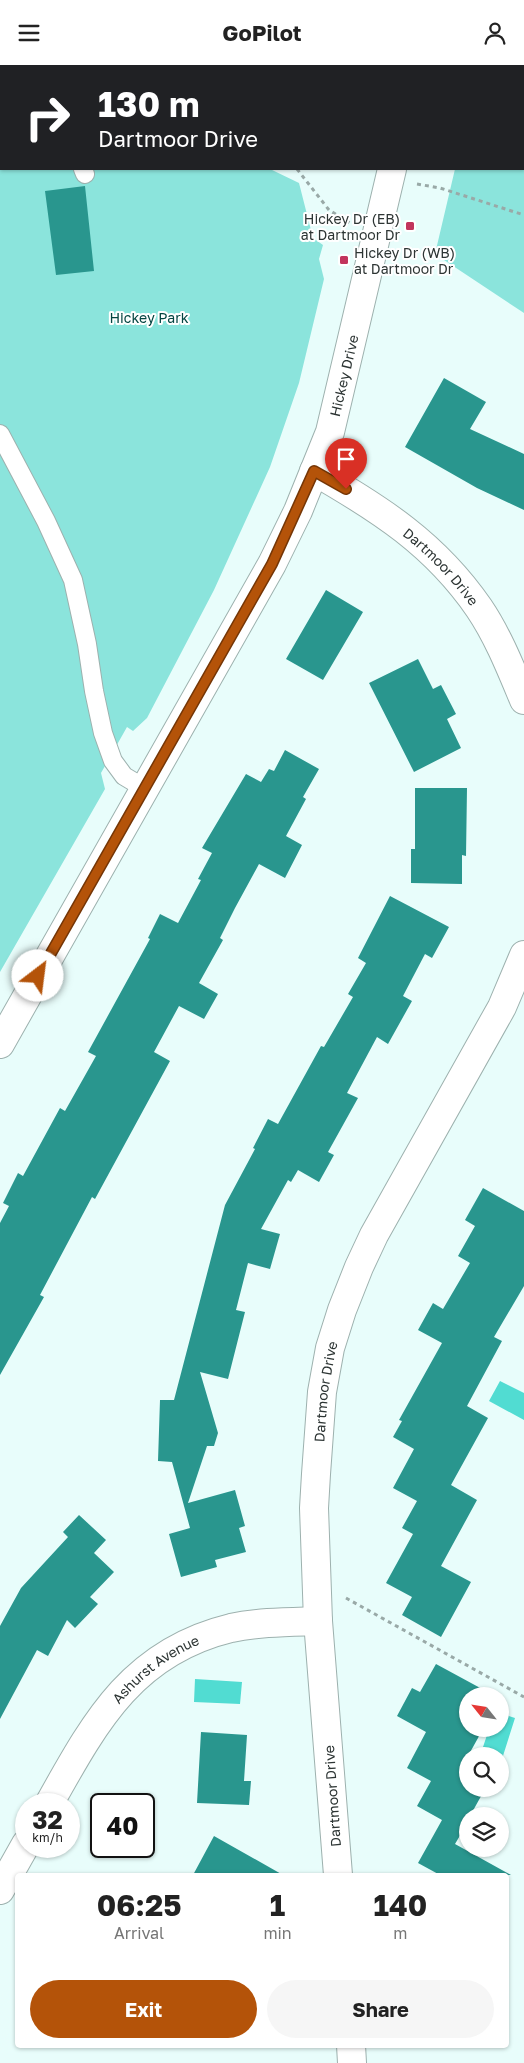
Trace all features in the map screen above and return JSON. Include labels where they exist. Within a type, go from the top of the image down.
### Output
[{"type":"street","name":"Hickey Drive","points":[[0,1044],[272,564],[314,471],[330,432],[391,174]]},
{"type":"street","name":"Dartmoor Drive","points":[[314,471],[361,498],[435,554],[479,607],[492,629],[524,700]]},
{"type":"street","name":"Dartmoor Drive","points":[[338,1873],[318,1621],[314,1508],[322,1392],[330,1348],[342,1310],[374,1235],[502,1007],[524,955]]},
{"type":"street","name":"Ashurst Avenue","points":[[55,1793],[86,1739],[103,1714],[125,1687],[154,1661],[192,1640],[232,1628],[268,1623],[318,1621]]},
{"type":"street","points":[[0,1890],[18,1858]]},
{"type":"street","points":[[350,2048],[352,2063]]},
{"type":"lane","points":[[0,434],[46,521],[72,580],[87,644],[103,733],[113,761],[124,776],[144,788]]},
{"type":"path","points":[[298,170],[324,205],[336,216],[378,233]]},
{"type":"path","points":[[391,174],[524,215]]},
{"type":"path","points":[[345,1598],[524,1697]]},
{"type":"green space","name":"Hickey Park","points":[[0,170],[272,170],[299,183],[313,238],[323,245],[319,259],[324,279],[299,383],[270,467],[214,590],[147,718],[133,731],[127,727],[101,773],[105,789],[0,972]]},
{"type":"green space","points":[[455,170],[524,170],[524,313],[435,254]]},
{"type":"shaded area","points":[[500,1381],[524,1393],[524,1420],[489,1401]]},
{"type":"shaded area","points":[[195,1679],[242,1682],[240,1704],[194,1702]]},
{"type":"shaded area","points":[[509,1716],[515,1718],[509,1737]]},
{"type":"shaded area","points":[[486,1737],[509,1737],[506,1747],[483,1747]]},
{"type":"building","points":[[85,186],[94,271],[56,275],[45,191]]},
{"type":"building","points":[[444,378],[486,402],[470,429],[524,454],[524,510],[477,488],[405,447]]},
{"type":"building","points":[[326,590],[363,612],[323,680],[286,659]]},
{"type":"building","points":[[418,659],[433,689],[441,685],[456,714],[447,719],[461,748],[414,772],[369,683]]},
{"type":"building","points":[[285,750],[319,769],[303,797],[306,799],[286,836],[302,845],[285,878],[259,864],[220,938],[223,940],[199,983],[218,994],[204,1019],[179,1006],[154,1052],[170,1061],[95,1199],[92,1197],[40,1295],[44,1297],[0,1375],[0,1223],[9,1206],[3,1203],[18,1173],[23,1176],[60,1108],[65,1111],[96,1056],[88,1052],[150,939],[148,938],[160,914],[178,923],[201,880],[198,879],[212,853],[202,848],[246,774],[261,782],[269,769],[274,771]]},
{"type":"building","points":[[415,788],[467,788],[466,856],[462,855],[462,884],[411,883],[411,849],[415,849]]},
{"type":"building","points":[[390,896],[449,927],[432,958],[425,954],[403,996],[412,1001],[388,1044],[377,1037],[347,1093],[358,1098],[328,1152],[334,1155],[319,1182],[298,1170],[291,1182],[288,1180],[261,1229],[280,1234],[270,1269],[248,1263],[236,1310],[245,1312],[228,1379],[200,1372],[218,1433],[214,1446],[207,1446],[188,1503],[235,1490],[245,1526],[239,1528],[246,1552],[215,1560],[217,1567],[181,1577],[169,1534],[190,1528],[172,1462],[158,1461],[160,1400],[174,1400],[225,1205],[255,1149],[253,1148],[268,1119],[278,1124],[321,1046],[324,1047],[353,997],[348,994],[366,963],[358,958]]},
{"type":"building","points":[[483,1188],[524,1211],[524,1286],[494,1337],[502,1341],[467,1406],[488,1418],[451,1485],[477,1500],[441,1566],[471,1582],[441,1637],[402,1615],[412,1597],[386,1583],[413,1534],[402,1528],[417,1501],[393,1488],[414,1449],[393,1437],[402,1421],[399,1420],[442,1343],[418,1330],[433,1303],[443,1309],[470,1263],[458,1256],[475,1226],[465,1220]]},
{"type":"building","points":[[79,1515],[106,1540],[94,1553],[114,1572],[90,1597],[98,1604],[75,1628],[67,1620],[48,1656],[37,1650],[0,1719],[0,1626],[21,1588],[68,1537],[63,1532]]},
{"type":"building","points":[[436,1664],[478,1687],[459,1687],[459,1737],[479,1737],[473,1747],[459,1747],[459,1797],[481,1797],[475,1807],[459,1807],[459,1837],[455,1844],[459,1846],[459,1857],[478,1857],[507,1873],[436,1873],[418,1863],[442,1820],[417,1806],[431,1781],[407,1768],[426,1732],[397,1716],[412,1688],[420,1692]]},
{"type":"building","points":[[201,1732],[247,1735],[244,1781],[251,1781],[249,1805],[197,1803]]},
{"type":"building","points":[[214,1836],[279,1873],[194,1873]]},
{"type":"place","name":"Hickey Dr (EB) at Dartmoor Dr","points":[[410,226]]},
{"type":"place","name":"Hickey Dr (WB) at Dartmoor Dr","points":[[344,260]]},
{"type":"route","points":[[38,976],[272,564],[298,511],[314,471],[346,489]]}]
